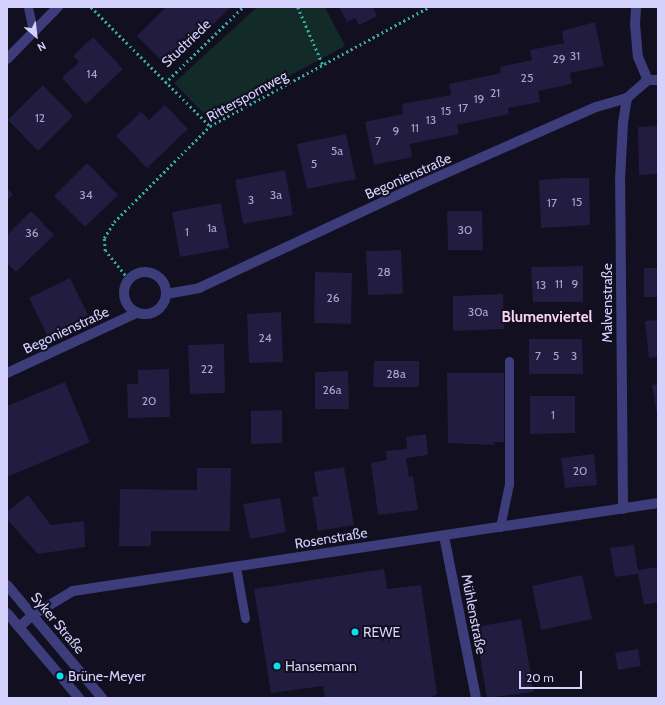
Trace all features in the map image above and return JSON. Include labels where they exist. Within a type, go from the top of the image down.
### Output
[{"type":"street","points":[[7,59],[58,7]]},
{"type":"street","points":[[636,7],[635,24],[638,57],[653,80]]},
{"type":"street","name":"Begonienstraße","points":[[128,279],[123,292],[126,304],[136,313],[146,315],[156,312],[164,304],[166,294],[199,288],[420,185],[596,108],[627,98],[653,80]]},
{"type":"street","name":"Malvenstraße","points":[[623,509],[620,180],[623,123],[627,98]]},
{"type":"street","points":[[128,279],[142,272],[157,276],[164,284],[166,294]]},
{"type":"street","name":"Begonienstraße","points":[[7,373],[136,313]]},
{"type":"street","name":"Rosenstraße","points":[[18,627],[33,615],[73,591],[658,504]]},
{"type":"street","name":"Mühlenstraße","points":[[444,536],[476,698]]},
{"type":"street","name":"Syker Straße","points":[[7,585],[102,698]]},
{"type":"street","points":[[7,613],[79,698]]},
{"type":"lane","points":[[28,7],[34,31]]},
{"type":"lane","points":[[500,527],[509,484],[509,361]]},
{"type":"lane","points":[[236,567],[245,618]]},
{"type":"path","name":"Studtriede","points":[[91,7],[210,126]]},
{"type":"path","name":"Studtriede","points":[[166,83],[243,7]]},
{"type":"path","points":[[298,7],[323,64]]},
{"type":"path","name":"Ritterspornweg","points":[[128,279],[105,251],[104,238],[114,222],[210,126],[429,7]]},
{"type":"green space","points":[[257,7],[325,7],[345,46],[209,119],[174,83]]},
{"type":"building","points":[[166,7],[231,7],[169,68],[137,36]]},
{"type":"building","points":[[339,7],[373,7],[377,16],[359,25],[355,18],[347,22]]},
{"type":"building","points":[[595,22],[604,66],[570,73],[572,84],[538,91],[540,102],[508,108],[509,114],[457,125],[459,134],[410,144],[412,157],[374,165],[365,122],[403,114],[402,104],[451,95],[449,84],[501,73],[500,67],[532,60],[530,50],[564,43],[562,31]]},
{"type":"building","points":[[93,37],[123,69],[86,104],[62,78],[79,62],[73,56]]},
{"type":"building","points":[[43,85],[73,116],[38,151],[8,120]]},
{"type":"building","points":[[165,105],[188,129],[147,168],[116,136],[141,112],[149,120]]},
{"type":"building","points":[[658,126],[658,174],[639,175],[638,127]]},
{"type":"building","points":[[346,134],[356,179],[307,189],[297,144]]},
{"type":"building","points":[[87,163],[118,195],[85,227],[54,196]]},
{"type":"building","points":[[285,170],[293,215],[243,224],[235,180]]},
{"type":"building","points":[[589,178],[590,225],[541,228],[539,180]]},
{"type":"building","points":[[7,189],[13,194],[7,201]]},
{"type":"building","points":[[221,203],[229,248],[180,257],[172,212]]},
{"type":"building","points":[[31,211],[54,235],[16,272],[7,263],[7,235]]},
{"type":"building","points":[[447,211],[482,211],[483,250],[448,250]]},
{"type":"building","points":[[401,250],[403,294],[368,295],[366,251]]},
{"type":"building","points":[[583,266],[583,302],[533,302],[531,267]]},
{"type":"building","points":[[644,268],[658,268],[658,297],[644,297]]},
{"type":"building","points":[[315,272],[352,273],[351,324],[314,323]]},
{"type":"building","points":[[70,278],[88,315],[47,335],[29,298]]},
{"type":"building","points":[[503,294],[504,329],[453,331],[453,296]]},
{"type":"building","points":[[281,312],[283,362],[249,363],[247,314]]},
{"type":"building","points":[[658,320],[658,357],[649,358],[645,321]]},
{"type":"building","points":[[529,339],[582,339],[583,374],[529,374]]},
{"type":"building","points":[[224,344],[225,393],[190,394],[188,345]]},
{"type":"building","points":[[374,361],[419,361],[419,387],[373,387]]},
{"type":"building","points":[[169,369],[170,417],[128,418],[127,384],[138,384],[138,370]]},
{"type":"building","points":[[348,371],[349,409],[315,409],[315,372]]},
{"type":"building","points":[[447,373],[504,373],[504,442],[494,442],[494,445],[448,443]]},
{"type":"building","points":[[65,382],[90,442],[7,477],[7,406]]},
{"type":"building","points":[[658,384],[658,414],[657,414],[652,385]]},
{"type":"building","points":[[530,396],[575,396],[575,433],[530,434]]},
{"type":"building","points":[[282,410],[282,443],[251,444],[251,411]]},
{"type":"building","points":[[426,434],[428,455],[406,458],[409,477],[413,476],[418,510],[378,515],[371,463],[387,460],[386,451],[407,449],[406,437]]},
{"type":"building","points":[[594,454],[597,485],[565,488],[561,458]]},
{"type":"building","points":[[344,467],[354,525],[318,531],[312,497],[318,496],[314,472]]},
{"type":"building","points":[[197,468],[231,468],[230,531],[151,531],[151,546],[119,546],[120,489],[197,490]]},
{"type":"building","points":[[28,495],[51,525],[84,521],[85,547],[38,554],[7,519],[7,512]]},
{"type":"building","points":[[280,498],[286,532],[250,539],[243,504]]},
{"type":"building","points":[[634,545],[638,570],[658,567],[658,602],[644,605],[638,574],[615,577],[610,548]]},
{"type":"building","points":[[384,569],[387,589],[421,585],[437,694],[430,698],[325,698],[323,686],[271,693],[254,589]]},
{"type":"building","points":[[582,575],[592,619],[541,630],[532,586]]},
{"type":"building","points":[[521,619],[534,692],[487,698],[475,627]]},
{"type":"building","points":[[638,649],[641,666],[618,670],[615,653]]},
{"type":"place","name":"REWE","points":[[355,632]]},
{"type":"place","name":"Hansemann","points":[[277,666]]},
{"type":"place","name":"Brüne-Meyer","points":[[60,676]]},
{"type":"district","name":"Blumenviertel","points":[[547,318]]}]
